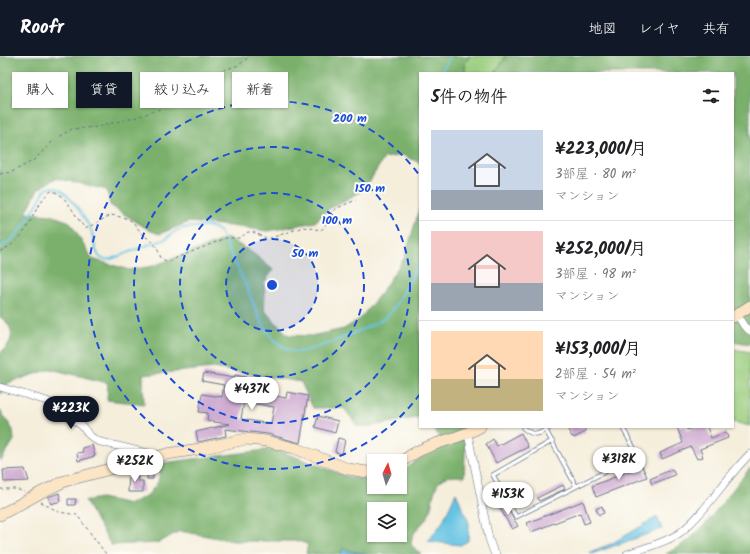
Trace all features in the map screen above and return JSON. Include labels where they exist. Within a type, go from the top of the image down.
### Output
[{"type":"street","points":[[750,306],[735,316],[750,331]]},
{"type":"street","points":[[0,387],[47,401],[82,426],[89,435],[97,441],[147,453],[151,458]]},
{"type":"street","points":[[407,458],[414,453],[446,440],[468,434],[478,428]]},
{"type":"street","points":[[468,434],[489,539],[494,553],[496,554]]},
{"type":"street","points":[[0,515],[65,481],[167,454],[199,450],[246,439],[266,441],[294,448],[348,469],[367,473]]},
{"type":"street","points":[[627,554],[666,540],[680,532],[718,493],[741,463],[750,454]]},
{"type":"lane","points":[[523,428],[531,434],[537,435],[545,428],[576,486]]},
{"type":"lane","points":[[552,441],[493,475],[516,517],[638,455],[623,428]]},
{"type":"path","points":[[0,174],[12,172],[34,160],[56,138],[72,129],[97,127],[137,117],[160,109],[201,82],[221,71],[239,65],[250,56]]},
{"type":"path","points":[[0,251],[8,248],[21,237],[42,200],[49,192],[57,193],[73,209],[83,227],[86,228],[91,226],[113,214],[132,221],[143,235],[152,241],[163,260],[169,261],[226,238],[240,238],[246,233],[253,232],[266,238],[271,238],[303,227],[321,230],[324,228],[330,214],[343,205],[356,200]]},
{"type":"path","points":[[0,489],[15,489],[22,491],[59,512],[77,515],[106,554]]},
{"type":"green space","points":[[0,56],[470,56],[465,63],[465,72],[419,72],[419,163],[403,155],[384,158],[364,190],[330,208],[315,222],[268,231],[189,222],[159,234],[149,230],[110,205],[107,190],[56,178],[38,189],[26,213],[51,215],[70,222],[92,259],[129,270],[153,266],[228,238],[254,254],[273,270],[264,283],[264,310],[288,335],[311,336],[344,329],[360,319],[380,294],[405,257],[419,210],[419,417],[367,427],[357,426],[344,408],[313,408],[301,382],[214,368],[143,375],[144,404],[107,400],[108,383],[51,369],[8,383],[0,395],[0,353],[11,339],[10,328],[0,317]]},
{"type":"green space","points":[[470,56],[506,56],[496,72],[465,72],[465,63]]},
{"type":"green space","points":[[506,56],[750,56],[750,344],[734,341],[734,72],[496,72]]},
{"type":"green space","points":[[734,349],[750,352],[750,426],[734,422]]},
{"type":"green space","points":[[0,410],[13,430],[14,440],[0,462]]},
{"type":"green space","points":[[433,428],[469,428],[466,430],[464,477],[447,477],[439,482],[435,490],[429,514],[415,532],[411,540],[411,545],[421,554],[366,554],[343,549],[341,554],[306,554],[308,544],[297,541],[234,541],[180,531],[157,543],[111,545],[85,501],[101,498],[130,504],[148,495],[158,482],[162,463],[274,449],[352,478],[367,479],[367,494],[407,494],[407,468],[425,455],[439,436]]},
{"type":"green space","points":[[750,468],[750,554],[666,554],[688,541],[708,521]]},
{"type":"water","points":[[456,493],[469,523],[468,541],[460,545],[428,541],[442,523]]},
{"type":"water","points":[[657,517],[662,529],[591,554],[590,552],[611,544]]},
{"type":"water","points":[[343,549],[353,552],[366,554],[341,554]]},
{"type":"building","points":[[204,373],[234,378],[235,375],[246,377],[244,390],[286,398],[287,392],[308,396],[300,443],[268,434],[225,429],[226,436],[198,442],[196,432],[230,424],[207,421],[208,413],[199,412],[202,394],[222,397],[224,385],[202,381]],"holes":[[[244,402],[274,407],[271,424],[241,419]]]},
{"type":"building","points":[[318,416],[338,421],[335,433],[315,427]]},
{"type":"building","points":[[585,428],[585,432],[574,438],[568,430]]},
{"type":"building","points":[[677,428],[686,428],[687,430],[692,428],[707,428],[711,438],[726,432],[728,438],[700,449],[703,457],[697,459],[691,447],[662,459],[660,453],[683,443]]},
{"type":"building","points":[[521,433],[528,447],[496,463],[486,444],[493,439],[497,446]]},
{"type":"building","points":[[338,438],[345,440],[342,454],[335,452]]},
{"type":"building","points":[[92,445],[95,456],[78,461],[77,453],[83,452],[82,448]]},
{"type":"building","points":[[153,466],[153,479],[147,479],[147,467]]},
{"type":"building","points":[[642,466],[647,477],[596,497],[592,486]]},
{"type":"building","points":[[25,469],[29,481],[4,482],[3,470]]},
{"type":"building","points":[[672,469],[675,475],[652,484],[650,479]]},
{"type":"building","points":[[129,471],[137,471],[138,481],[143,481],[143,492],[128,492]]},
{"type":"building","points":[[563,485],[565,489],[539,501],[537,498]]},
{"type":"building","points":[[59,493],[61,501],[51,504],[48,497]]},
{"type":"building","points":[[68,499],[76,499],[75,505],[68,505]]},
{"type":"building","points":[[583,501],[590,522],[584,524],[580,513],[531,532],[527,523]]},
{"type":"building","points":[[503,502],[518,526],[512,529],[498,505]]},
{"type":"building","points":[[602,506],[604,513],[599,515],[596,509]]},
{"type":"waterway","points":[[442,72],[450,56]]},
{"type":"waterway","points":[[0,247],[15,236],[27,222],[45,190],[52,187],[57,188],[68,196],[91,230],[97,253],[101,258],[107,260],[164,240],[177,230],[208,226],[214,228],[219,231],[225,241],[259,317],[267,331],[278,343],[295,352],[316,348],[371,325],[387,316],[400,298],[419,263]]}]
